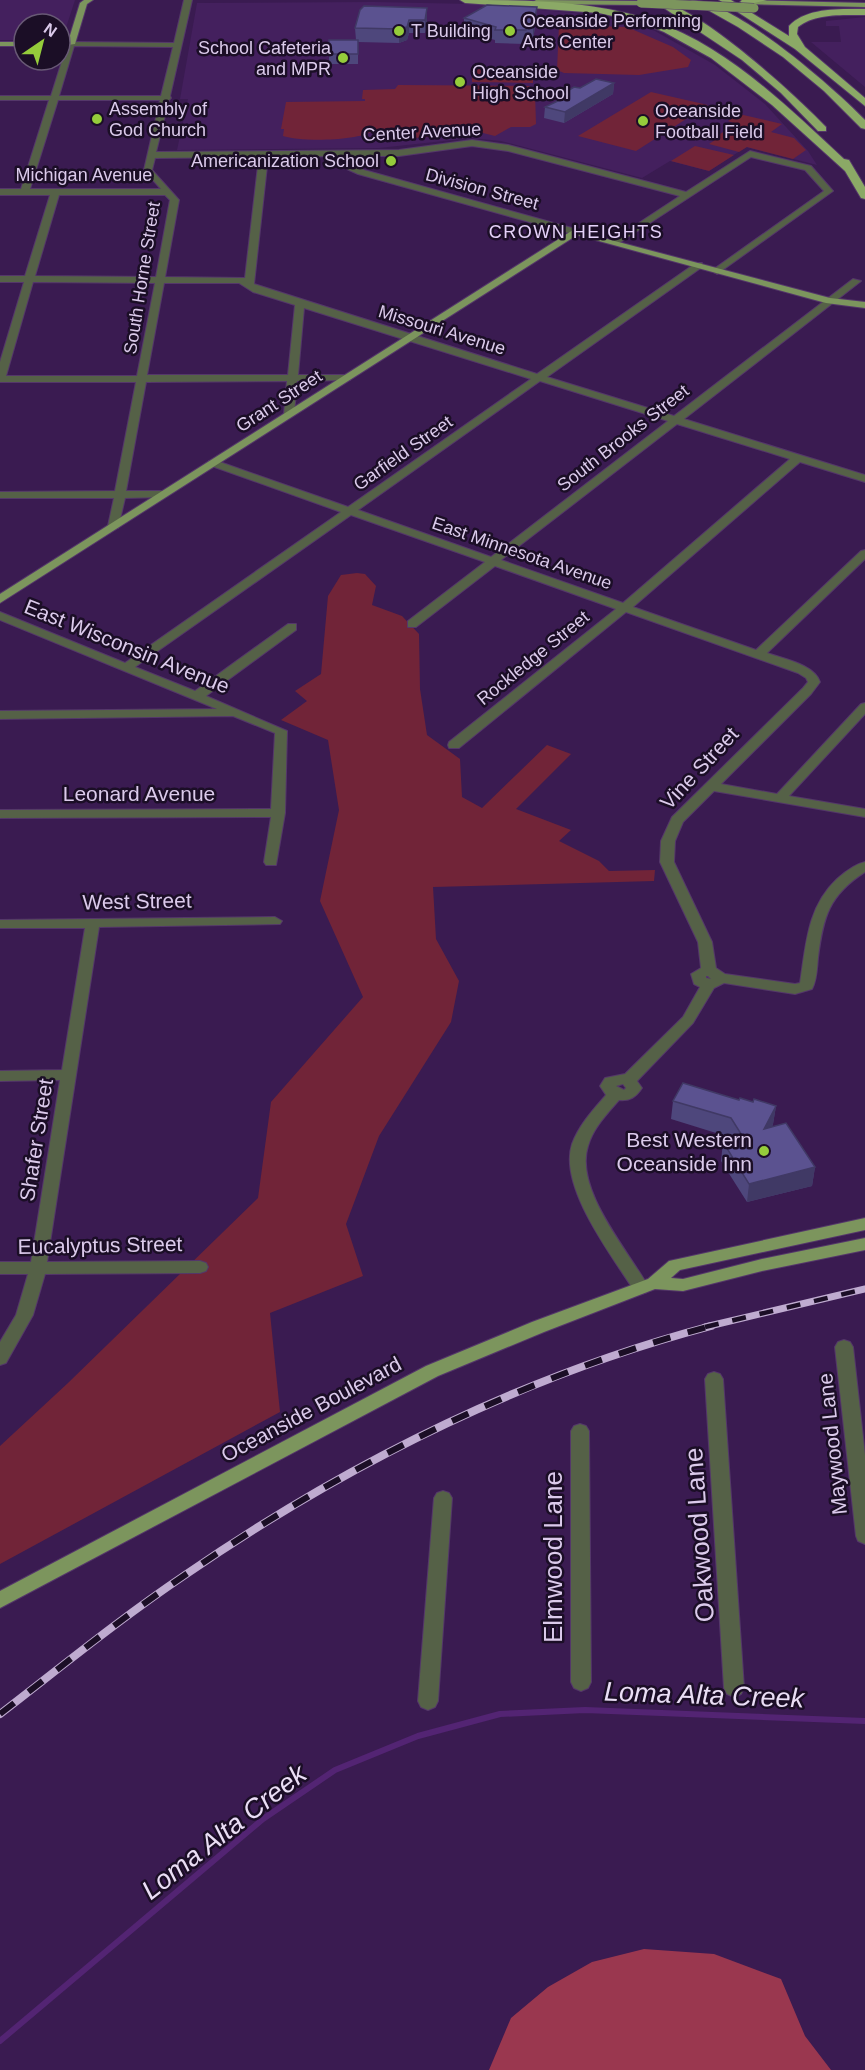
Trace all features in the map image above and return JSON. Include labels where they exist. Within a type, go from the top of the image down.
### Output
[{"type":"highway","points":[[467,0],[604,11],[653,23],[697,46],[743,76],[783,107],[852,172]]},
{"type":"highway","points":[[657,0],[723,40],[779,84],[823,129],[865,196]]},
{"type":"highway","points":[[695,0],[759,37],[812,74],[844,102],[865,126]]},
{"type":"highway","points":[[724,0],[781,34],[813,57],[838,76],[865,103]]},
{"type":"highway","points":[[750,5],[762,0]]},
{"type":"highway","points":[[813,57],[793,38],[791,30],[793,25],[812,16],[865,9]]},
{"type":"main road","points":[[72,42],[84,3],[88,0]]},
{"type":"main road","points":[[467,0],[820,4],[865,9]]},
{"type":"main road","points":[[616,0],[638,2]]},
{"type":"main road","name":"Division Street","points":[[576,232],[830,301],[865,305]]},
{"type":"main road","name":"Grant Street","points":[[0,599],[576,232]]},
{"type":"main road","name":"Oceanside Boulevard","points":[[0,1599],[432,1371],[538,1327],[648,1286],[675,1265],[865,1224]]},
{"type":"main road","name":"Oceanside Boulevard","points":[[648,1286],[683,1285],[762,1265],[865,1244]]},
{"type":"street","name":"South Horne Street","points":[[114,526],[175,200],[148,170],[167,98],[188,0]]},
{"type":"street","points":[[72,42],[177,45]]},
{"type":"street","points":[[25,192],[63,72]]},
{"type":"street","points":[[0,98],[167,98]]},
{"type":"street","name":"Center Avenue","points":[[153,155],[399,153],[462,144],[490,145],[686,195]]},
{"type":"street","name":"Division Street","points":[[348,153],[350,167],[361,172],[576,232]]},
{"type":"street","points":[[249,287],[264,154]]},
{"type":"street","points":[[616,242],[750,154],[799,164],[807,168],[829,190],[717,271]]},
{"type":"street","name":"Michigan Avenue","points":[[0,192],[168,192]]},
{"type":"street","points":[[55,192],[0,379],[346,378]]},
{"type":"street","name":"Garfield Street","points":[[126,668],[699,265]]},
{"type":"street","name":"Missouri Avenue","points":[[0,279],[241,280],[249,287],[300,304],[865,479]]},
{"type":"street","name":"South Brooks Street","points":[[412,624],[856,281]]},
{"type":"street","points":[[289,414],[300,304]]},
{"type":"street","name":"Rockledge Street","points":[[454,746],[624,608],[798,458]]},
{"type":"street","name":"East Minnesota Avenue","points":[[213,463],[802,670],[812,676],[814,682]]},
{"type":"street","points":[[0,495],[164,494]]},
{"type":"street","points":[[758,654],[865,553]]},
{"type":"street","name":"East Wisconsin Avenue","points":[[0,616],[281,731],[278,813]]},
{"type":"street","points":[[197,696],[292,627]]},
{"type":"street","name":"Vine Street","points":[[713,977],[705,942],[667,862],[668,841],[677,820],[814,682]]},
{"type":"street","points":[[779,799],[865,707]]},
{"type":"street","points":[[0,715],[239,713]]},
{"type":"street","points":[[709,786],[865,813]]},
{"type":"street","points":[[272,862],[278,813]]},
{"type":"street","name":"Leonard Avenue","points":[[0,814],[278,813]]},
{"type":"street","points":[[648,1286],[586,1196],[578,1164],[584,1136],[598,1113],[616,1094],[622,1096],[632,1092],[634,1088],[628,1080],[688,1020],[713,977],[795,989],[807,986],[816,921],[823,901],[839,884],[865,866]]},
{"type":"street","name":"West Street","points":[[0,924],[275,921]]},
{"type":"street","name":"Shafer Street","points":[[0,1358],[24,1315],[38,1268],[93,923]]},
{"type":"street","points":[[0,1076],[68,1075]]},
{"type":"street","name":"Eucalyptus Street","points":[[0,1268],[200,1267]]},
{"type":"street","name":"Maywood Lane","points":[[844,1347],[865,1536]]},
{"type":"street","name":"Oakwood Lane","points":[[714,1379],[734,1688]]},
{"type":"street","name":"Elmwood Lane","points":[[580,1431],[581,1682]]},
{"type":"street","points":[[428,1701],[443,1498]]},
{"type":"shaded area","points":[[0,0],[75,0],[71,12],[12,12],[12,40],[0,40]]},
{"type":"shaded area","name":"Oceanside High School","points":[[197,3],[473,4],[574,13],[626,21],[655,31],[715,65],[765,104],[808,151],[817,165],[746,147],[709,171],[670,161],[642,178],[501,141],[471,138],[379,148],[177,150],[188,99],[180,99]]},
{"type":"shaded area","points":[[865,17],[865,87],[811,42],[841,42],[839,26],[826,26],[826,21]]},
{"type":"shaded area","points":[[559,25],[627,27],[673,47],[691,60],[688,67],[639,75],[564,73],[557,70]]},
{"type":"shaded area","points":[[472,67],[533,67],[533,83],[472,82]]},
{"type":"shaded area","points":[[398,85],[529,86],[535,92],[536,124],[530,127],[511,127],[495,136],[483,133],[387,140],[373,131],[355,137],[329,139],[283,136],[284,129],[281,129],[286,102],[365,101],[362,99],[363,90],[395,89]]},
{"type":"shaded area","name":"Oceanside Football Field","points":[[651,92],[708,105],[636,151],[578,136]]},
{"type":"shaded area","points":[[739,114],[782,124],[771,132],[794,138],[806,150],[793,159],[747,147],[739,152],[709,144],[715,140],[712,139],[736,124],[728,121]]},
{"type":"shaded area","points":[[695,146],[734,155],[709,171],[671,161]]},
{"type":"shaded area","points":[[365,574],[376,586],[372,605],[402,616],[419,634],[420,689],[427,735],[460,759],[462,797],[482,808],[547,745],[571,754],[516,809],[571,830],[559,841],[599,861],[609,871],[655,870],[654,881],[433,887],[436,939],[459,981],[451,1022],[379,1136],[346,1224],[363,1276],[270,1313],[280,1412],[0,1564],[0,1446],[258,1198],[271,1102],[363,997],[320,901],[339,810],[328,740],[281,720],[307,701],[295,691],[321,674],[328,596],[341,575]]},
{"type":"shaded area","points":[[644,1949],[714,1954],[781,1979],[805,2036],[831,2070],[489,2070],[511,2018],[548,1987],[592,1962]]},
{"type":"building","points":[[487,5],[537,7],[533,27],[526,27],[526,30],[495,30],[496,27],[464,18]]},
{"type":"building","points":[[364,6],[427,8],[425,20],[409,20],[407,27],[399,29],[355,28],[360,10]]},
{"type":"building","points":[[329,40],[358,40],[358,54],[329,54]]},
{"type":"building","points":[[596,79],[614,83],[565,112],[545,107],[560,100],[556,98],[574,87],[580,88]]},
{"type":"building","points":[[683,1083],[739,1100],[740,1098],[753,1102],[754,1099],[776,1106],[764,1129],[786,1123],[815,1167],[749,1184],[723,1142],[743,1137],[731,1118],[673,1101]]},
{"type":"waterway","name":"Loma Alta Creek","points":[[0,2041],[263,1819],[335,1770],[418,1736],[500,1714],[585,1710],[865,1721]]},
{"type":"railway","points":[[705,1327],[865,1289]]},
{"type":"railway","points":[[0,1714],[161,1591],[246,1535],[372,1461],[504,1398],[572,1371],[711,1326]]},
{"type":"place","name":"T Building","points":[[399,31]]},
{"type":"place","name":"Oceanside Performing Arts Center","points":[[510,31]]},
{"type":"place","name":"School Cafeteria and MPR","points":[[343,58]]},
{"type":"place","name":"Oceanside High School","points":[[460,82]]},
{"type":"place","name":"Assembly of God Church","points":[[97,119]]},
{"type":"place","name":"Oceanside Football Field","points":[[643,121]]},
{"type":"place","name":"Americanization School","points":[[391,161]]},
{"type":"place","name":"Best Western Oceanside Inn","points":[[764,1151]]},
{"type":"district","name":"CROWN HEIGHTS","points":[[576,232]]}]
